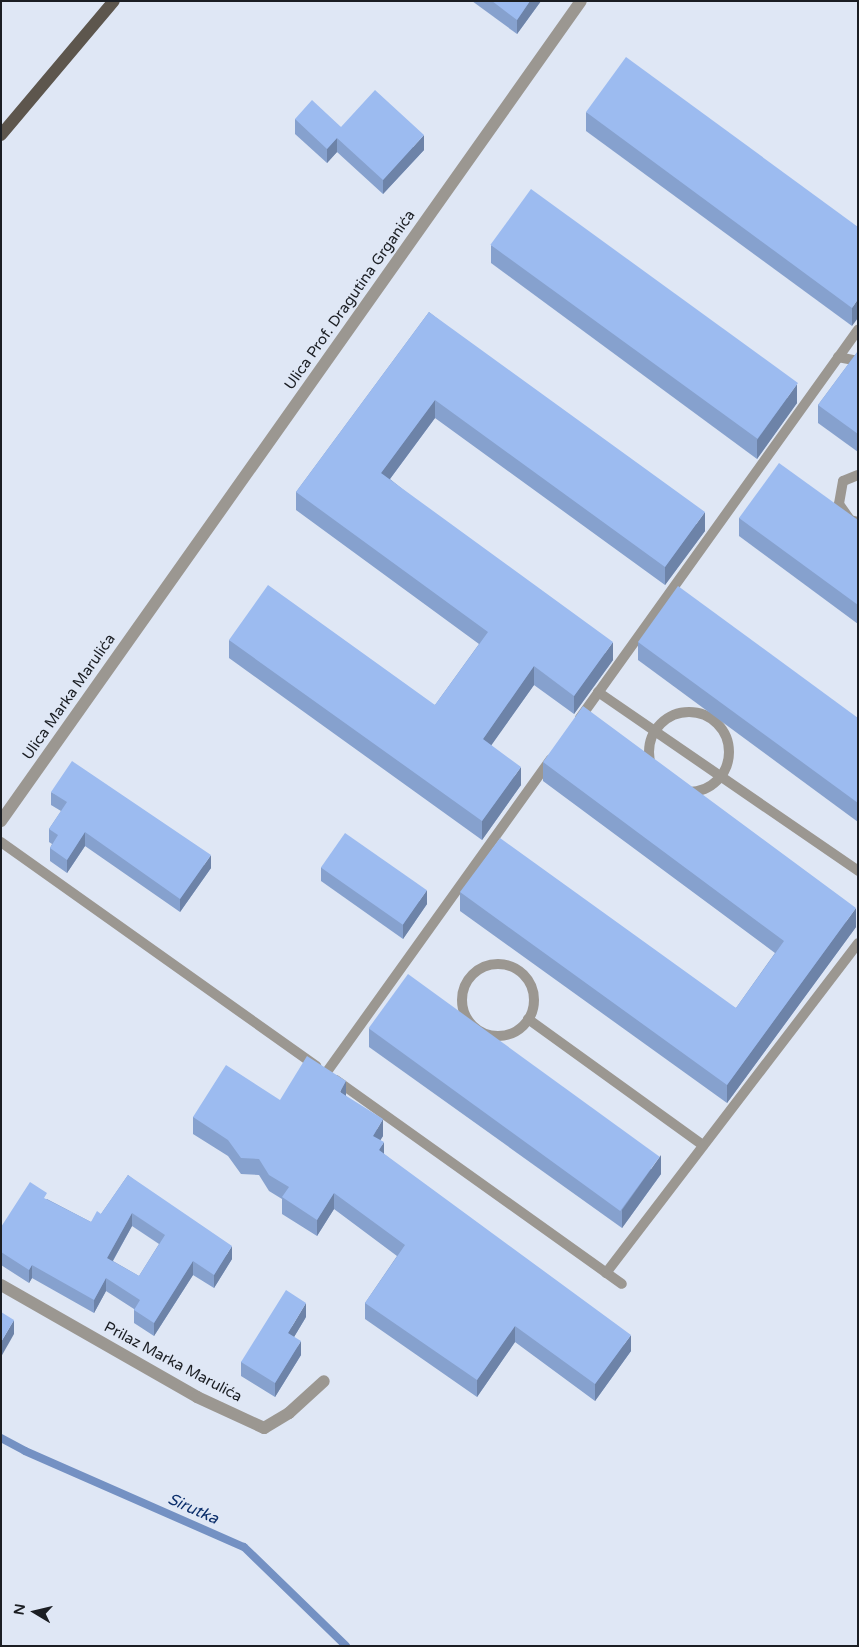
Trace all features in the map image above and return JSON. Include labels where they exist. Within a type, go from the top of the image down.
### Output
[{"type":"main road","points":[[1,135],[114,1]]},
{"type":"street","name":"Ulica Prof. Dragutina Grganića","points":[[145,617],[581,1]]},
{"type":"street","name":"Ulica Marka Marulića","points":[[1,821],[145,617]]},
{"type":"street","name":"Prilaz Marka Marulića","points":[[1,1284],[197,1396],[264,1428],[289,1413],[324,1381]]},
{"type":"lane","points":[[575,725],[858,329]]},
{"type":"lane","points":[[838,357],[858,361]]},
{"type":"lane","points":[[858,474],[842,481],[839,504],[850,520],[858,522]]},
{"type":"lane","points":[[598,692],[858,871]]},
{"type":"lane","points":[[687,712],[712,719],[721,728],[728,746],[727,765],[721,776],[699,791],[672,789],[653,770],[650,744],[655,731],[663,722],[687,712]]},
{"type":"lane","points":[[326,1073],[558,749]]},
{"type":"lane","points":[[1,842],[622,1284]]},
{"type":"lane","points":[[606,1273],[858,943]]},
{"type":"lane","points":[[504,964],[516,968],[531,985],[533,1008],[528,1019],[510,1034],[486,1034],[467,1019],[462,995],[465,984],[482,967],[504,964]]},
{"type":"lane","points":[[528,1019],[703,1145]]},
{"type":"building","points":[[492,1],[530,1],[517,20]]},
{"type":"building","points":[[626,57],[858,227],[858,299],[852,308],[586,112]]},
{"type":"building","points":[[375,90],[424,135],[383,180],[337,138],[327,149],[295,119],[312,100],[341,127]]},
{"type":"building","points":[[531,189],[798,383],[757,439],[490,245]]},
{"type":"building","points":[[429,312],[705,512],[665,567],[435,400],[381,473],[613,642],[574,696],[534,666],[483,739],[521,767],[482,821],[229,640],[268,585],[435,705],[488,632],[296,492]]},
{"type":"building","points":[[858,351],[858,434],[818,405]]},
{"type":"building","points":[[779,463],[858,520],[858,605],[739,518]]},
{"type":"building","points":[[678,586],[858,718],[858,803],[638,642]]},
{"type":"building","points":[[583,706],[856,908],[727,1085],[460,892],[500,838],[736,1008],[784,941],[543,762]]},
{"type":"building","points":[[72,761],[211,855],[180,899],[85,832],[67,860],[50,848],[58,835],[49,829],[67,802],[51,792]]},
{"type":"building","points":[[345,833],[427,890],[403,925],[321,867]]},
{"type":"building","points":[[408,974],[660,1157],[620,1211],[369,1028]]},
{"type":"building","points":[[307,1056],[346,1081],[340,1092],[383,1119],[373,1136],[384,1142],[379,1150],[631,1335],[595,1384],[515,1326],[477,1380],[365,1303],[405,1245],[334,1193],[317,1220],[282,1197],[289,1187],[269,1175],[259,1159],[241,1158],[228,1140],[193,1117],[226,1065],[280,1100]]},
{"type":"building","points":[[128,1175],[232,1246],[214,1275],[193,1261],[154,1323],[134,1310],[140,1300],[106,1278],[94,1300],[32,1265],[29,1270],[1,1252],[1,1227],[30,1182],[47,1193],[44,1198],[91,1222],[97,1211],[101,1214]],"holes":[[[132,1213],[165,1235],[139,1276],[107,1258]]]},
{"type":"building","points":[[286,1290],[306,1303],[288,1333],[301,1341],[275,1383],[241,1362]]},
{"type":"building","points":[[1,1312],[14,1320],[1,1342]]},
{"type":"waterway","name":"Sirutka","points":[[1,1438],[25,1451],[244,1547],[346,1646]]}]
